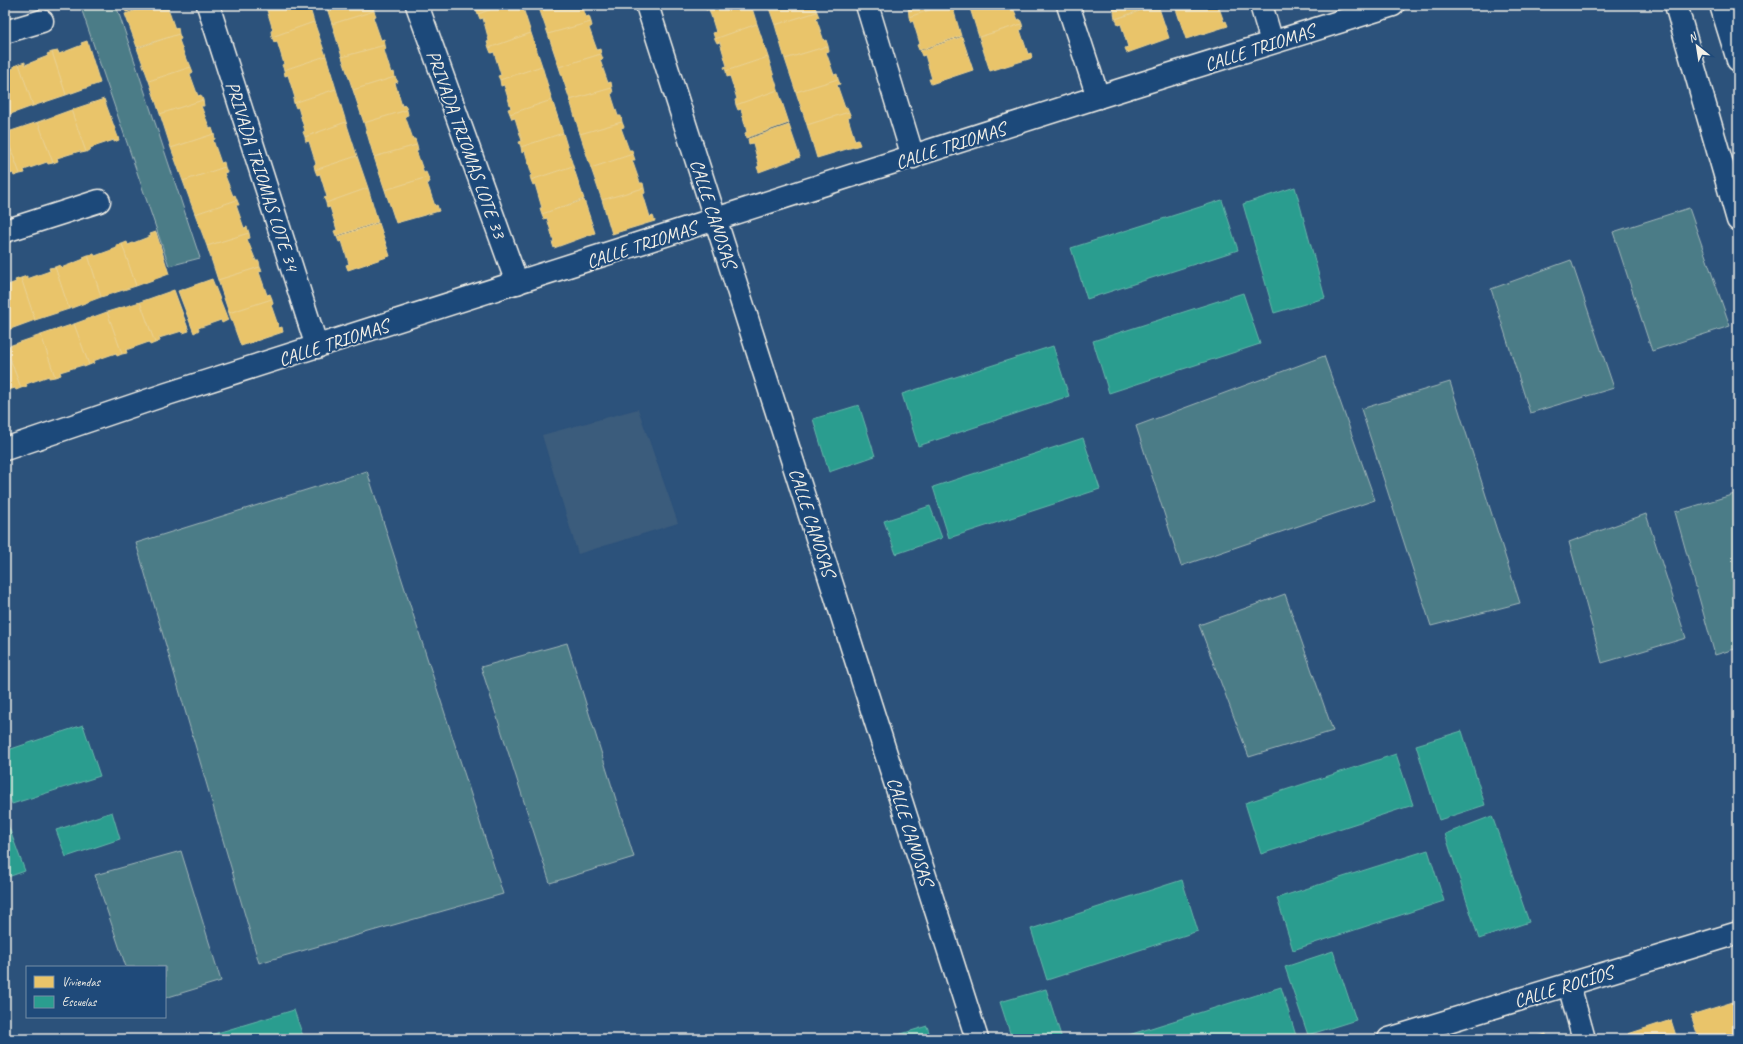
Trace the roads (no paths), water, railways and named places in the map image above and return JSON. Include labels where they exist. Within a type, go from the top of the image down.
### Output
[{"type":"street","name":"PRIVADA TRIOMAS LOTE 34","points":[[208,5],[317,347]]},
{"type":"street","name":"PRIVADA TRIOMAS LOTE 33","points":[[417,5],[517,283]]},
{"type":"street","name":"CALLE CANOSAS","points":[[647,5],[978,1039]]},
{"type":"street","points":[[867,5],[914,157]]},
{"type":"street","points":[[1068,5],[1098,97]]},
{"type":"street","points":[[1261,5],[1272,42]]},
{"type":"street","name":"CALLE TRIOMAS","points":[[5,449],[167,394],[914,157],[1098,97],[1393,5]]},
{"type":"street","points":[[1676,5],[1738,220]]},
{"type":"street","points":[[1721,5],[1738,60]]},
{"type":"street","points":[[5,32],[42,21]]},
{"type":"street","points":[[5,231],[99,202]]},
{"type":"street","name":"CALLE ROCÍOS","points":[[1389,1039],[1738,933]]},
{"type":"street","points":[[1568,985],[1584,1039]]}]
